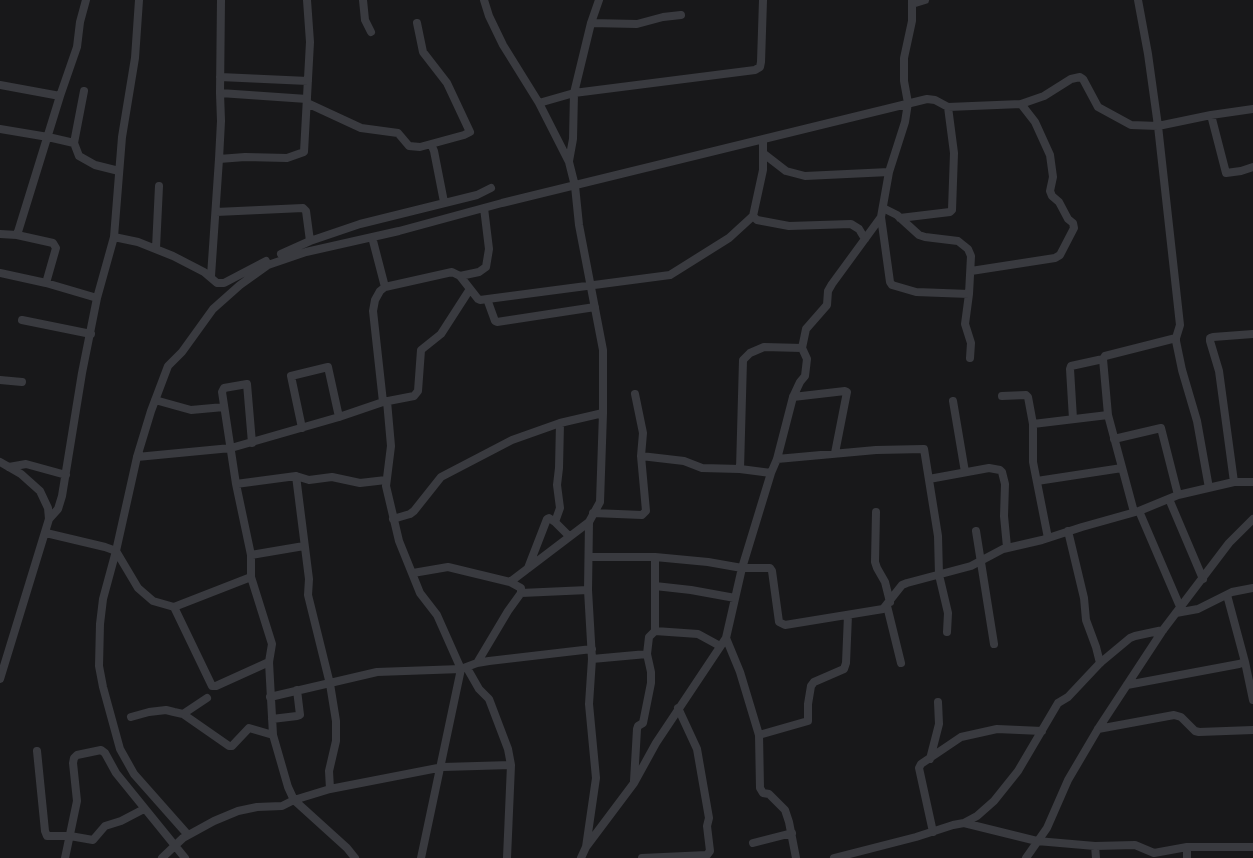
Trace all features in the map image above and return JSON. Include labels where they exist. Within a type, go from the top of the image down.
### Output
[{"type":"street","points":[[17,235],[77,47],[86,0]]},
{"type":"street","points":[[49,520],[58,509],[62,496],[97,298],[114,237],[122,137],[135,58],[139,0]]},
{"type":"street","points":[[211,276],[221,121],[221,0]]},
{"type":"street","points":[[219,159],[245,156],[287,158],[304,152],[310,41],[307,0]]},
{"type":"street","points":[[363,0],[365,20],[371,32]]},
{"type":"street","points":[[484,0],[503,45],[539,103],[569,162],[604,362],[600,502],[591,518],[510,582]]},
{"type":"street","points":[[569,162],[573,139],[574,93],[599,0]]},
{"type":"street","points":[[539,103],[574,93],[755,70],[760,67],[761,62],[763,0]]},
{"type":"street","points":[[925,0],[912,2],[912,21],[904,58],[908,103],[905,122],[889,172],[882,212],[892,285],[916,292],[969,294]]},
{"type":"street","points":[[1138,0],[1158,126],[1181,325],[1176,338],[1197,421],[1209,488]]},
{"type":"street","points":[[591,23],[637,24],[681,15]]},
{"type":"street","points":[[219,93],[307,101],[361,128],[398,133],[409,146],[420,147],[464,135],[470,132],[447,83],[423,52],[417,23]]},
{"type":"street","points":[[220,77],[308,81]]},
{"type":"street","points":[[188,835],[134,774],[120,749],[99,666],[103,599],[137,457],[165,373],[214,309],[240,285],[268,265],[292,255],[927,99],[948,107],[1021,104],[1044,96],[1080,77],[1098,107],[1129,125],[1158,126],[1253,109]]},
{"type":"street","points":[[0,85],[60,96]]},
{"type":"street","points":[[84,91],[74,143],[79,156],[95,166],[120,171]]},
{"type":"street","points":[[971,271],[1055,258],[1060,255],[1074,228],[1059,202],[1052,196],[1050,155],[1035,122],[1021,104]]},
{"type":"street","points":[[900,218],[952,210],[954,153],[948,107]]},
{"type":"street","points":[[1211,115],[1226,173],[1253,167]]},
{"type":"street","points":[[0,129],[74,143]]},
{"type":"street","points":[[507,858],[511,765],[507,744],[489,699],[464,668],[437,615],[423,599],[399,541],[393,519],[386,480],[391,446],[373,311],[375,300],[385,287],[452,272],[460,276],[478,299],[670,275],[729,238],[753,216],[763,170],[763,140]]},
{"type":"street","points":[[430,144],[434,151],[444,202]]},
{"type":"street","points":[[764,154],[786,172],[805,176],[889,172]]},
{"type":"street","points":[[156,248],[159,186]]},
{"type":"street","points":[[114,237],[156,248],[211,276],[217,283],[224,283],[310,241],[360,223],[477,195],[491,188]]},
{"type":"street","points":[[216,212],[303,208],[306,211],[310,241]]},
{"type":"street","points":[[460,276],[479,272],[485,267],[489,249],[484,208]]},
{"type":"street","points":[[882,212],[900,218],[919,235],[958,240],[968,249],[971,271],[965,327],[971,343],[970,358]]},
{"type":"street","points":[[581,858],[586,847],[634,783],[678,708],[726,638],[742,568],[777,459],[793,397],[805,376],[807,359],[802,348],[806,329],[828,302],[828,291],[832,284],[882,212]]},
{"type":"street","points":[[753,216],[757,220],[789,226],[850,224],[859,229],[865,239]]},
{"type":"street","points":[[0,234],[53,243],[56,248],[46,283]]},
{"type":"street","points":[[372,237],[385,287]]},
{"type":"street","points":[[0,273],[97,298]]},
{"type":"street","points":[[137,457],[231,448],[385,402],[414,396],[417,394],[421,350],[441,334],[470,289]]},
{"type":"street","points":[[487,299],[497,322],[595,307]]},
{"type":"street","points":[[22,320],[91,334]]},
{"type":"street","points":[[1234,481],[1219,371],[1210,338],[1253,334]]},
{"type":"street","points":[[1073,419],[1071,366],[1176,338]]},
{"type":"street","points":[[740,469],[743,360],[750,353],[764,347],[802,348]]},
{"type":"street","points":[[1103,359],[1108,415],[1122,468],[1136,511],[1178,611]]},
{"type":"street","points":[[302,428],[291,376],[328,367],[339,417]]},
{"type":"street","points":[[0,380],[22,382]]},
{"type":"street","points":[[252,443],[247,384],[224,388],[222,393],[236,484],[251,555],[251,577],[272,644],[269,662],[273,735],[294,800],[355,858]]},
{"type":"street","points":[[793,397],[847,392],[835,453]]},
{"type":"street","points":[[591,518],[645,514],[643,433],[635,394]]},
{"type":"street","points":[[1002,396],[1028,397],[1033,424],[1033,462],[1048,538]]},
{"type":"street","points":[[155,400],[191,410],[224,407]]},
{"type":"street","points":[[953,401],[965,472]]},
{"type":"street","points":[[393,519],[410,514],[441,477],[512,440],[560,423],[603,413]]},
{"type":"street","points":[[1033,424],[1108,415]]},
{"type":"street","points":[[555,522],[560,508],[556,485],[560,423]]},
{"type":"street","points":[[1114,439],[1161,428],[1178,495]]},
{"type":"street","points":[[777,459],[876,450],[923,449],[938,537],[939,575],[948,613],[947,632]]},
{"type":"street","points":[[642,456],[684,461],[702,468],[771,473]]},
{"type":"street","points":[[0,462],[21,474],[40,491],[48,508],[49,520],[0,679]]},
{"type":"street","points":[[9,467],[26,464],[66,475]]},
{"type":"street","points":[[929,479],[989,468],[1000,470],[1005,484],[1007,547]]},
{"type":"street","points":[[1037,481],[1122,468]]},
{"type":"street","points":[[236,484],[296,475],[309,480],[332,477],[360,483],[386,480]]},
{"type":"street","points":[[296,475],[309,579],[308,595],[330,684],[336,731],[330,761],[330,789]]},
{"type":"street","points":[[589,557],[655,557],[742,568],[767,568],[772,571],[778,619],[782,624],[883,609],[906,583],[971,566],[1007,547],[1048,538],[1178,495],[1234,481],[1253,482]]},
{"type":"street","points":[[1169,499],[1203,579]]},
{"type":"street","points":[[876,512],[876,562],[885,582],[901,663]]},
{"type":"street","points":[[528,568],[544,522],[549,518],[569,536]]},
{"type":"street","points":[[586,847],[596,774],[589,704],[592,654],[588,590],[591,518]]},
{"type":"street","points":[[1026,858],[1047,828],[1068,780],[1098,729],[1163,630],[1229,544],[1253,519]]},
{"type":"street","points":[[976,531],[994,644]]},
{"type":"street","points":[[1068,531],[1084,598],[1086,620],[1100,663]]},
{"type":"street","points":[[46,533],[116,551],[138,588],[153,601],[174,607],[251,577]]},
{"type":"street","points":[[251,555],[304,545]]},
{"type":"street","points":[[634,783],[637,729],[643,723],[651,683],[647,654],[649,637],[655,631],[655,557]]},
{"type":"street","points":[[413,573],[448,567],[510,582],[521,588],[522,593]]},
{"type":"street","points":[[655,586],[696,590],[735,598]]},
{"type":"street","points":[[1178,611],[1202,608],[1239,590],[1253,588]]},
{"type":"street","points":[[477,663],[522,593],[588,590]]},
{"type":"street","points":[[1227,595],[1253,700]]},
{"type":"street","points":[[174,607],[212,686],[269,662]]},
{"type":"street","points":[[759,736],[808,722],[811,686],[814,682],[844,669],[848,615]]},
{"type":"street","points":[[834,858],[863,855],[964,823],[977,816],[994,801],[1018,771],[1058,703],[1130,638],[1163,630]]},
{"type":"street","points":[[655,631],[698,634],[720,646]]},
{"type":"street","points":[[726,638],[740,672],[759,736],[760,788],[785,810],[796,858]]},
{"type":"street","points":[[270,697],[377,673],[464,668],[477,663],[592,654],[647,654]]},
{"type":"street","points":[[1127,685],[1245,662]]},
{"type":"street","points":[[421,858],[464,668]]},
{"type":"street","points":[[272,719],[300,715],[297,690]]},
{"type":"street","points":[[183,714],[207,698]]},
{"type":"street","points":[[930,759],[939,724],[938,702]]},
{"type":"street","points":[[642,858],[692,857],[707,855],[710,851],[707,826],[709,818],[697,749],[678,708]]},
{"type":"street","points":[[131,717],[166,710],[183,714],[229,746],[250,728],[273,735]]},
{"type":"street","points":[[1098,729],[1174,715],[1181,717],[1199,732],[1253,730]]},
{"type":"street","points":[[933,832],[919,768],[921,764],[964,736],[997,729],[1042,731]]},
{"type":"street","points":[[65,858],[77,801],[72,763],[77,755],[102,750],[116,774],[185,858]]},
{"type":"street","points":[[37,751],[45,834],[93,839],[105,826],[144,809]]},
{"type":"street","points":[[162,858],[188,835],[239,811],[282,806],[330,789],[440,768],[511,765]]},
{"type":"street","points":[[964,823],[1037,841],[1095,846],[1135,845],[1154,853],[1187,847],[1253,847]]},
{"type":"street","points":[[753,843],[792,833]]},
{"type":"street","points":[[1095,846],[1096,858]]},
{"type":"street","points":[[1187,847],[1187,858]]}]
